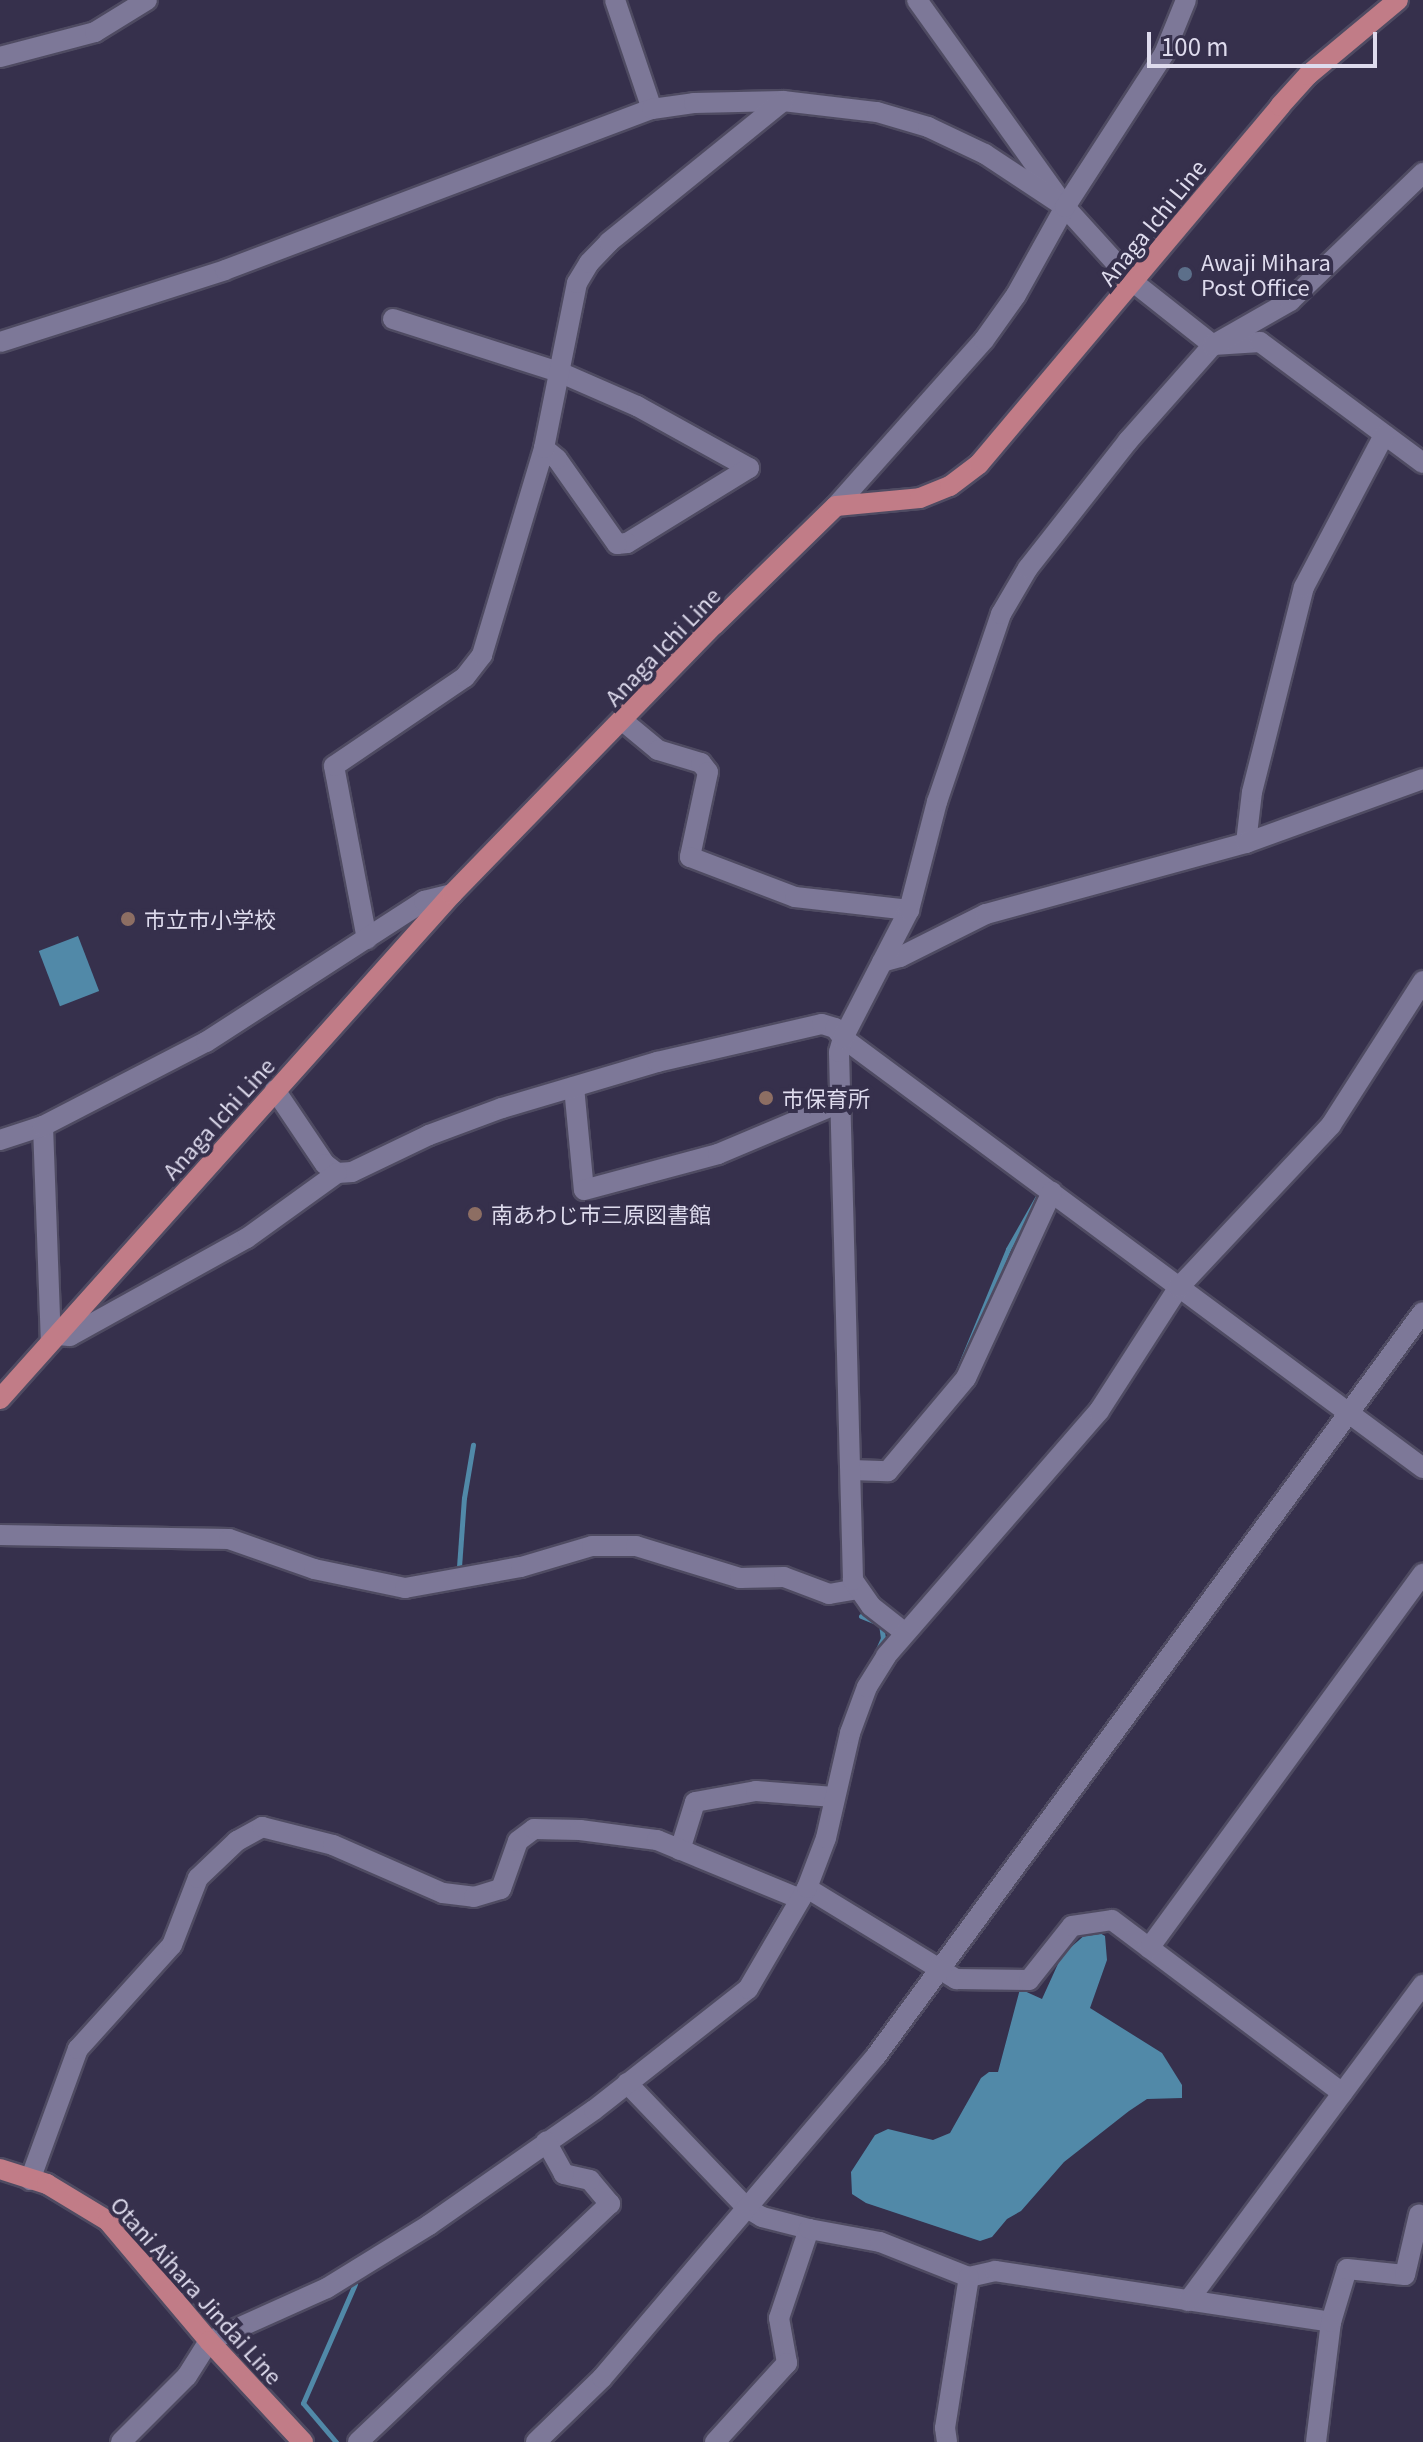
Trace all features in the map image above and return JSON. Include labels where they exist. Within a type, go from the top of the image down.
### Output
[{"type":"main road","name":"Anaga Ichi Line","points":[[0,1399],[452,894],[836,506],[920,498],[950,486],[1003,439],[1132,281],[1308,75],[1398,0]]},
{"type":"main road","name":"Otani Aihara Jindai Line","points":[[0,2169],[47,2184],[108,2221],[209,2341],[303,2442]]},
{"type":"street","points":[[0,57],[95,32],[147,0]]},
{"type":"street","points":[[615,0],[652,109]]},
{"type":"street","points":[[917,0],[1065,207],[1132,281],[1213,345],[1260,342],[1423,463]]},
{"type":"street","points":[[836,506],[984,340],[1016,295],[1065,207],[1164,54],[1186,0]]},
{"type":"street","points":[[367,939],[334,766],[465,677],[482,655],[544,448],[577,283],[589,263],[609,242],[783,101]]},
{"type":"street","points":[[0,342],[225,270],[652,109],[694,103],[783,101],[877,112],[928,127],[985,154],[1065,207]]},
{"type":"street","points":[[904,1632],[856,1589],[839,1052],[843,1038],[909,910],[937,802],[1001,614],[1013,591],[1128,441],[1213,345],[1290,301],[1423,173]]},
{"type":"street","points":[[393,319],[559,372],[637,406],[749,468],[627,543],[617,544],[557,459],[544,448]]},
{"type":"street","points":[[1246,843],[1252,792],[1304,587],[1384,435]]},
{"type":"street","points":[[623,721],[658,750],[701,763],[708,772],[690,857],[795,897],[909,910]]},
{"type":"street","points":[[882,962],[900,957],[986,914],[1246,843],[1423,779]]},
{"type":"street","points":[[0,1140],[43,1126],[206,1042],[424,901],[452,894]]},
{"type":"street","points":[[121,2442],[187,2376],[209,2341],[352,2274],[501,2178],[748,1989],[803,1894],[826,1838],[850,1733],[867,1687],[904,1632],[1099,1411],[1179,1287],[1258,1207],[1331,1125],[1423,981]]},
{"type":"street","points":[[43,1126],[54,1338],[70,1336],[247,1238],[337,1173],[352,1172],[429,1135],[502,1108],[657,1062],[822,1024],[835,1028],[843,1038],[1423,1468]]},
{"type":"street","points":[[574,1087],[584,1190],[718,1154],[842,1102]]},
{"type":"street","points":[[275,1090],[325,1164],[337,1173]]},
{"type":"street","points":[[852,1470],[888,1471],[966,1378],[1052,1192]]},
{"type":"street","points":[[536,2442],[602,2378],[876,2056],[1423,1312]]},
{"type":"street","points":[[0,1535],[229,1539],[314,1569],[405,1588],[521,1567],[592,1546],[636,1546],[740,1578],[784,1577],[829,1594],[856,1589]]},
{"type":"street","points":[[1149,1948],[1423,1574]]},
{"type":"street","points":[[680,1850],[695,1802],[756,1791],[834,1797]]},
{"type":"street","points":[[30,2180],[78,2049],[172,1945],[198,1878],[237,1841],[262,1827],[333,1845],[443,1893],[474,1897],[501,1889],[518,1841],[534,1829],[580,1830],[657,1840],[803,1894],[956,1979],[1029,1980],[1072,1926],[1112,1920],[1342,2093]]},
{"type":"street","points":[[1188,2301],[1423,1985]]},
{"type":"street","points":[[627,2083],[747,2208],[762,2217],[880,2242],[969,2277],[995,2271],[1331,2322]]},
{"type":"street","points":[[358,2442],[610,2204],[590,2180],[564,2174],[546,2142]]},
{"type":"street","points":[[1316,2442],[1331,2322],[1347,2269],[1405,2275],[1419,2215]]},
{"type":"street","points":[[715,2442],[787,2363],[779,2318],[809,2229]]},
{"type":"street","points":[[947,2442],[945,2428],[969,2277]]},
{"type":"water","points":[[78,936],[99,991],[60,1006],[39,951]]},
{"type":"water","points":[[1098,1932],[1105,1936],[1107,1960],[1090,2008],[1162,2053],[1182,2085],[1182,2098],[1147,2099],[1129,2111],[1064,2162],[1021,2211],[1007,2219],[992,2237],[980,2241],[866,2203],[852,2194],[851,2172],[875,2135],[888,2129],[933,2140],[950,2133],[981,2078],[989,2072],[998,2072],[1020,1989],[1042,1999],[1062,1955],[1086,1934]]},
{"type":"waterway","points":[[957,1373],[1008,1249],[1038,1196]]},
{"type":"waterway","points":[[459,1567],[464,1498],[473,1445]]},
{"type":"waterway","points":[[861,1616],[881,1624],[883,1638],[875,1656]]},
{"type":"waterway","points":[[756,1955],[787,1901]]},
{"type":"waterway","points":[[336,2442],[303,2403],[355,2284]]},
{"type":"place","name":"Awaji Mihara Post Office","points":[[1185,274]]},
{"type":"place","name":"市立市小学校","points":[[128,919]]},
{"type":"place","name":"市保育所","points":[[766,1098]]},
{"type":"place","name":"南あわじ市三原図書館","points":[[475,1214]]}]
